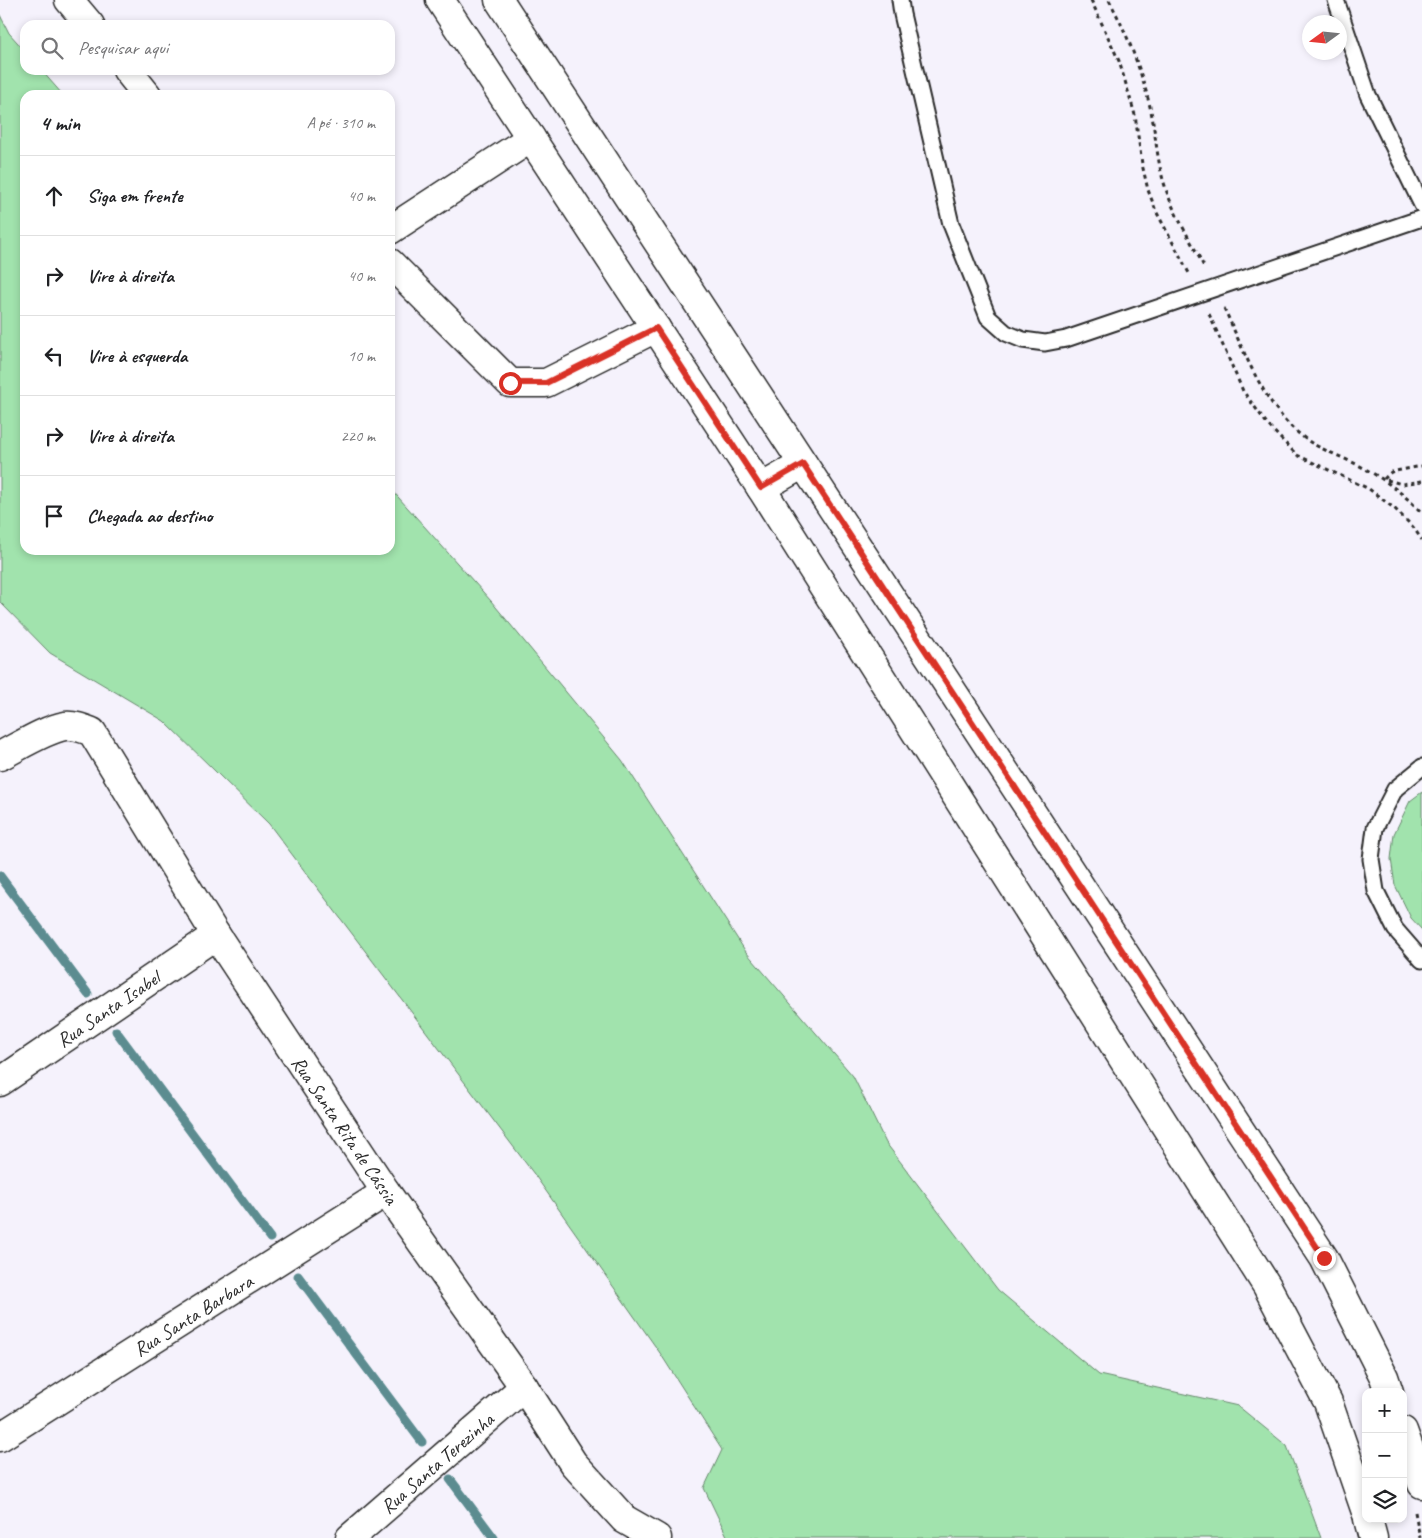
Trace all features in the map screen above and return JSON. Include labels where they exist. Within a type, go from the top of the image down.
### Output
[{"type":"street","points":[[69,0],[86,20]]},
{"type":"street","points":[[440,0],[761,488],[1267,1286],[1328,1402],[1362,1500]]},
{"type":"street","points":[[499,0],[1324,1258],[1388,1388]]},
{"type":"street","points":[[131,75],[143,90]]},
{"type":"street","points":[[395,227],[531,138]]},
{"type":"street","points":[[395,268],[510,383],[546,383],[656,328]]},
{"type":"street","points":[[761,488],[803,464]]},
{"type":"street","name":"Rua Santa Rita de Cássia","points":[[0,756],[65,726],[78,726],[92,732],[216,935],[386,1192],[524,1387],[573,1463],[624,1519],[656,1538]]},
{"type":"street","name":"Rua Santa Isabel","points":[[0,1082],[216,935]]},
{"type":"street","name":"Rua Santa Barbara","points":[[0,1438],[386,1192]]},
{"type":"street","name":"Rua Santa Terezinha","points":[[350,1538],[524,1387]]},
{"type":"street","points":[[1404,1433],[1422,1484]]},
{"type":"street","points":[[1369,1523],[1373,1538]]},
{"type":"lane","points":[[900,0],[952,224],[988,317],[1006,333],[1023,340],[1045,343],[1066,340],[1422,218]]},
{"type":"lane","points":[[1336,0],[1368,95],[1422,205]]},
{"type":"lane","points":[[1422,767],[1395,789],[1375,828],[1371,859],[1376,891],[1395,929],[1422,960]]},
{"type":"path","points":[[1422,466],[1391,472],[1384,479],[1402,484],[1422,482]]},
{"type":"green space","points":[[0,15],[9,33],[20,45],[20,75],[45,75],[59,90],[20,90],[20,555],[395,555],[395,494],[491,601],[622,760],[746,952],[853,1076],[886,1143],[998,1290],[1099,1375],[1238,1406],[1287,1446],[1321,1538],[728,1538],[704,1488],[722,1450],[660,1353],[534,1174],[269,824],[164,721],[50,653],[0,602]]},
{"type":"green space","points":[[1422,792],[1422,930],[1411,918],[1395,885],[1391,859],[1394,834],[1410,801]]},
{"type":"waterway","points":[[0,876],[88,994]]},
{"type":"waterway","points":[[116,1031],[270,1238]]},
{"type":"waterway","points":[[298,1276],[422,1442]]},
{"type":"waterway","points":[[450,1479],[494,1538]]},
{"type":"route","points":[[510,383],[546,383],[656,328],[761,488],[803,464],[1324,1258]]}]
